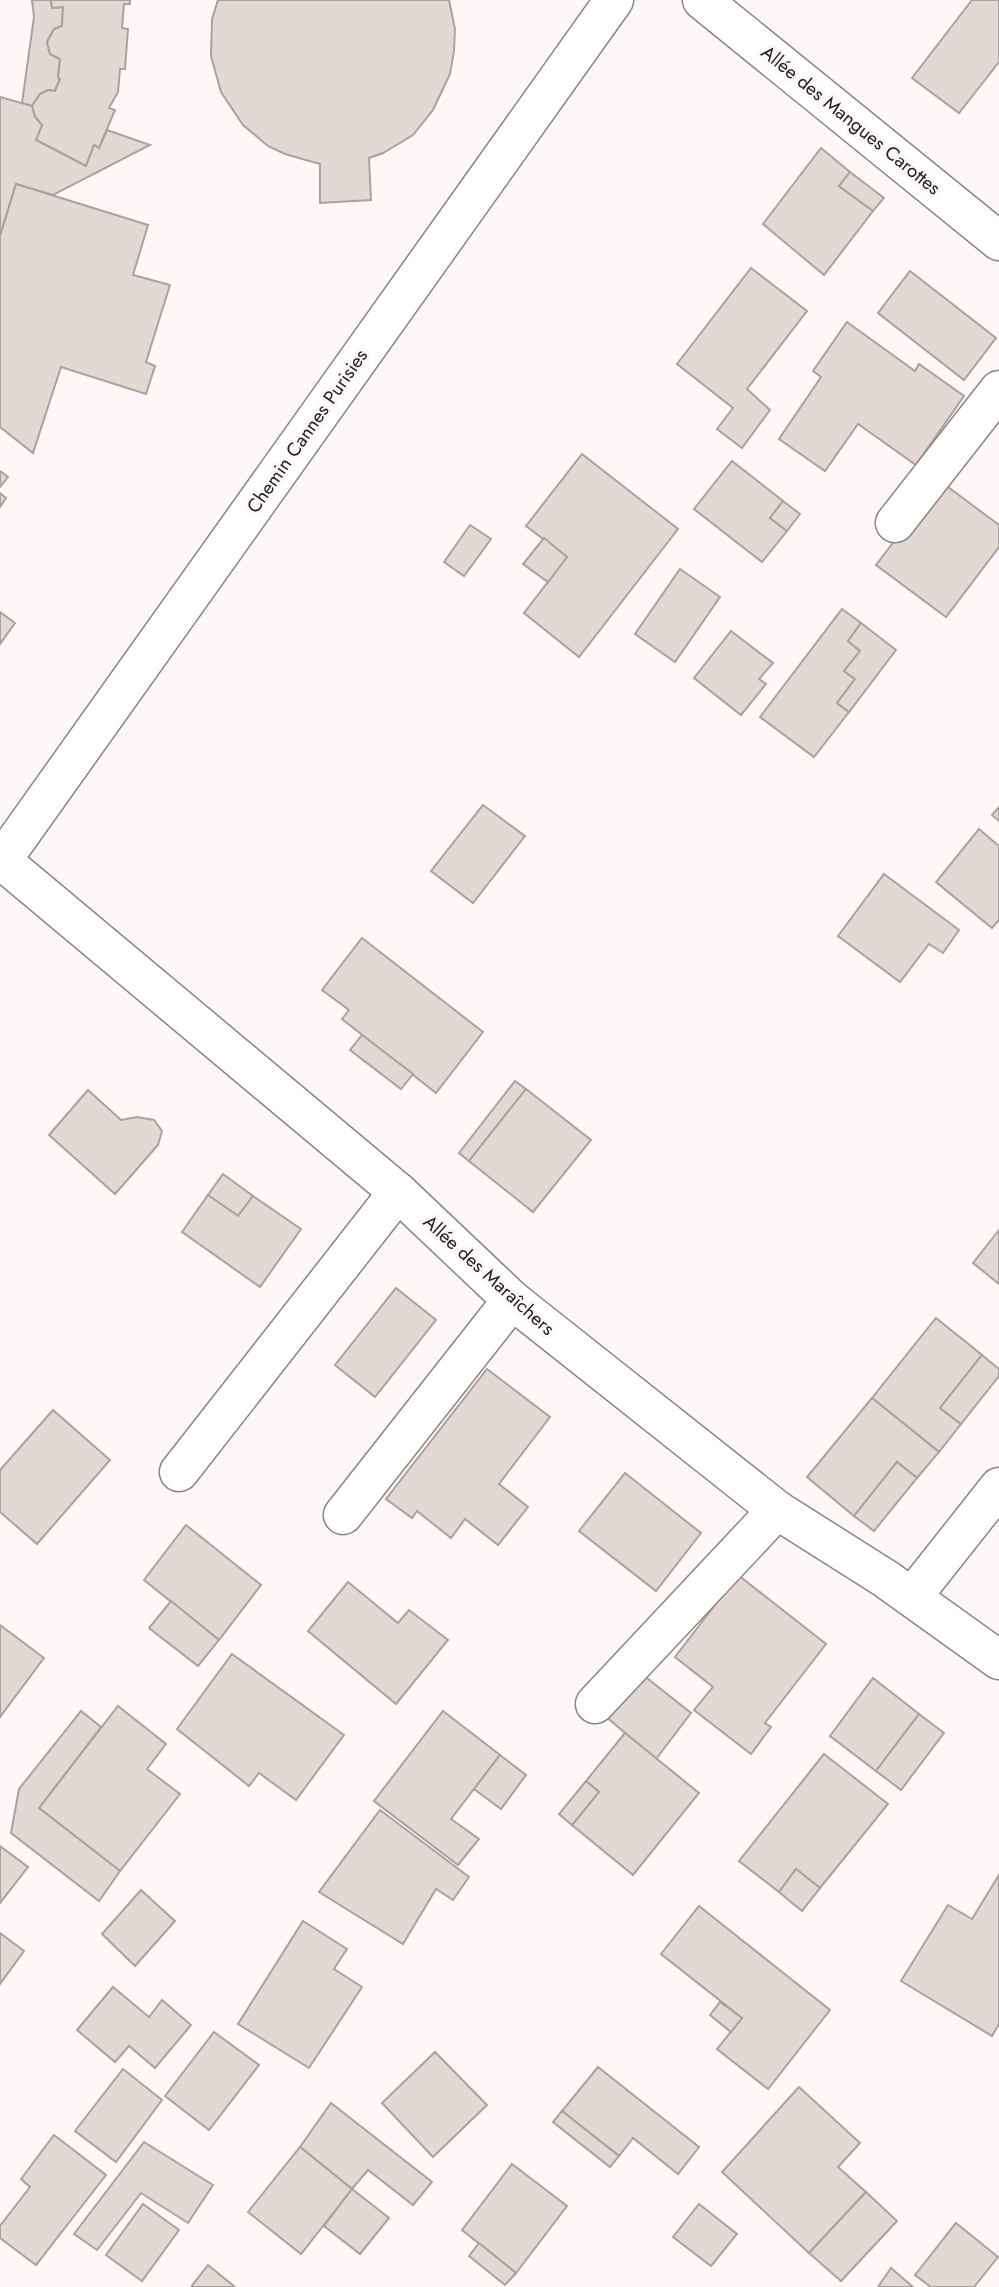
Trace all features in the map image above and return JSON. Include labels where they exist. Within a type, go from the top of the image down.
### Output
[{"type":"street","name":"Chemin Cannes Purisies","points":[[1,861],[614,0]]},
{"type":"street","name":"Allée des Mangues Carottes","points":[[702,0],[999,241]]},
{"type":"street","points":[[895,523],[999,390]]},
{"type":"street","name":"Allée des Maraîchers","points":[[1,861],[398,1192],[512,1300],[777,1510],[912,1597],[999,1660]]},
{"type":"street","points":[[179,1472],[398,1192]]},
{"type":"street","points":[[343,1515],[512,1300]]},
{"type":"street","points":[[912,1597],[999,1487]]},
{"type":"street","points":[[595,1704],[777,1510]]},
{"type":"building","points":[[32,0],[51,0],[52,8],[63,7],[62,26],[54,29],[47,42],[50,54],[60,59],[60,79],[55,91],[48,90],[40,94],[32,106],[22,103],[34,17]]},
{"type":"building","points":[[51,0],[130,0],[130,4],[124,4],[122,28],[128,29],[125,69],[120,69],[118,92],[109,108],[115,110],[99,148],[94,145],[86,166],[36,140],[42,125],[35,117],[32,106],[40,94],[48,90],[55,91],[60,79],[60,59],[50,54],[47,42],[54,29],[62,26],[63,7],[52,8]]},
{"type":"building","points":[[218,0],[449,0],[455,29],[450,74],[433,110],[413,135],[369,158],[371,200],[320,203],[320,164],[268,146],[243,125],[221,92],[211,56],[212,19]]},
{"type":"building","points":[[972,0],[999,0],[999,62],[959,113],[912,78]]},
{"type":"building","points":[[0,97],[32,106],[35,117],[42,125],[36,140],[86,166],[94,145],[99,148],[107,130],[150,145],[53,195],[16,184],[0,236]]},
{"type":"building","points":[[821,148],[850,172],[839,186],[873,211],[824,275],[763,224]]},
{"type":"building","points":[[850,172],[884,198],[873,211],[839,186]]},
{"type":"building","points":[[16,184],[148,225],[133,275],[170,285],[146,362],[155,366],[146,394],[61,367],[33,453],[0,427],[0,236]]},
{"type":"building","points":[[751,268],[807,311],[747,389],[770,410],[742,448],[717,429],[733,408],[677,364]]},
{"type":"building","points":[[910,271],[996,338],[964,380],[878,313]]},
{"type":"building","points":[[847,322],[915,371],[919,364],[964,396],[916,465],[858,424],[825,471],[779,439],[821,377],[813,371]]},
{"type":"building","points":[[582,454],[678,529],[579,657],[524,613],[567,557],[526,526]]},
{"type":"building","points":[[732,461],[783,501],[770,518],[787,531],[762,562],[694,509]]},
{"type":"building","points":[[0,471],[8,477],[0,487]]},
{"type":"building","points":[[940,481],[999,525],[999,547],[946,617],[876,565]]},
{"type":"building","points":[[0,493],[6,498],[0,507]]},
{"type":"building","points":[[783,501],[800,514],[787,531],[770,518]]},
{"type":"building","points":[[470,525],[491,539],[464,576],[444,562]]},
{"type":"building","points":[[544,538],[567,557],[548,582],[523,564]]},
{"type":"building","points":[[680,569],[720,597],[675,662],[635,634]]},
{"type":"building","points":[[842,609],[861,623],[848,641],[860,651],[844,671],[855,679],[837,703],[849,712],[814,757],[760,717]]},
{"type":"building","points":[[0,612],[15,623],[0,644]]},
{"type":"building","points":[[861,623],[896,650],[849,712],[837,703],[855,679],[844,671],[860,651],[848,641]]},
{"type":"building","points":[[731,631],[773,663],[759,679],[766,684],[741,715],[694,678]]},
{"type":"building","points":[[483,805],[525,836],[473,903],[431,871]]},
{"type":"building","points":[[999,807],[999,821],[992,815]]},
{"type":"building","points":[[979,829],[999,846],[999,920],[992,928],[936,882]]},
{"type":"building","points":[[884,874],[959,930],[943,953],[929,944],[900,982],[838,936]]},
{"type":"building","points":[[362,938],[483,1032],[436,1093],[342,1019],[349,1010],[322,990]]},
{"type":"building","points":[[362,1035],[413,1074],[401,1089],[350,1050]]},
{"type":"building","points":[[515,1081],[526,1089],[469,1161],[459,1153]]},
{"type":"building","points":[[526,1089],[591,1140],[533,1212],[469,1161]]},
{"type":"building","points":[[88,1090],[121,1120],[137,1117],[154,1120],[162,1131],[158,1145],[115,1194],[49,1135]]},
{"type":"building","points":[[223,1174],[253,1196],[238,1216],[208,1195]]},
{"type":"building","points":[[208,1195],[238,1216],[253,1196],[301,1229],[260,1287],[182,1232]]},
{"type":"building","points":[[999,1230],[999,1284],[973,1263]]},
{"type":"building","points":[[396,1288],[436,1320],[375,1397],[335,1365]]},
{"type":"building","points":[[936,1318],[982,1355],[940,1408],[961,1424],[939,1452],[872,1398]]},
{"type":"building","points":[[982,1355],[999,1369],[999,1376],[961,1424],[940,1408]]},
{"type":"building","points":[[487,1369],[550,1417],[499,1484],[528,1507],[498,1545],[465,1519],[451,1538],[417,1511],[412,1518],[386,1499]]},
{"type":"building","points":[[872,1398],[939,1452],[917,1478],[897,1462],[854,1516],[807,1477]]},
{"type":"building","points":[[53,1410],[110,1460],[37,1544],[0,1512],[0,1470]]},
{"type":"building","points":[[897,1462],[917,1478],[874,1531],[854,1516]]},
{"type":"building","points":[[625,1473],[701,1533],[656,1591],[579,1531]]},
{"type":"building","points":[[186,1525],[261,1585],[219,1640],[144,1580]]},
{"type":"building","points":[[738,1575],[826,1644],[765,1723],[771,1727],[751,1754],[694,1710],[713,1687],[675,1657]]},
{"type":"building","points":[[348,1582],[398,1623],[409,1610],[448,1640],[396,1704],[308,1631]]},
{"type":"building","points":[[171,1601],[219,1640],[198,1666],[149,1628]]},
{"type":"building","points":[[0,1625],[44,1658],[0,1717]]},
{"type":"building","points":[[232,1654],[344,1735],[296,1800],[259,1773],[249,1786],[177,1729]]},
{"type":"building","points":[[638,1671],[691,1713],[656,1759],[604,1715]]},
{"type":"building","points":[[873,1678],[919,1714],[876,1771],[830,1736]]},
{"type":"building","points":[[118,1706],[166,1744],[147,1769],[180,1794],[120,1871],[39,1808]]},
{"type":"building","points":[[81,1711],[101,1727],[39,1808],[120,1871],[99,1901],[11,1833],[19,1789]]},
{"type":"building","points":[[443,1711],[500,1755],[451,1819],[479,1839],[458,1865],[374,1801]]},
{"type":"building","points":[[919,1714],[944,1733],[901,1790],[876,1771]]},
{"type":"building","points":[[625,1733],[699,1793],[633,1875],[572,1825],[599,1792],[586,1781]]},
{"type":"building","points":[[824,1754],[888,1804],[820,1888],[796,1869],[779,1892],[739,1861]]},
{"type":"building","points":[[500,1755],[526,1775],[501,1809],[474,1789]]},
{"type":"building","points":[[586,1781],[599,1792],[572,1825],[559,1814]]},
{"type":"building","points":[[380,1810],[469,1877],[453,1900],[436,1889],[403,1944],[319,1892]]},
{"type":"building","points":[[0,1846],[28,1867],[0,1903]]},
{"type":"building","points":[[796,1869],[820,1888],[802,1911],[779,1892]]},
{"type":"building","points":[[999,1875],[999,2024],[992,2036],[901,1981],[948,1905],[972,1919]]},
{"type":"building","points":[[141,1890],[175,1921],[135,1966],[102,1934]]},
{"type":"building","points":[[699,1906],[830,2010],[768,2089],[717,2049],[742,2018],[661,1954]]},
{"type":"building","points":[[303,1921],[347,1949],[334,1969],[362,1987],[309,2068],[238,2024]]},
{"type":"building","points":[[0,1933],[24,1951],[0,1984]]},
{"type":"building","points":[[113,1987],[149,2017],[162,2000],[191,2025],[155,2068],[129,2046],[115,2062],[77,2030]]},
{"type":"building","points":[[720,2002],[742,2018],[731,2032],[710,2015]]},
{"type":"building","points":[[214,2032],[259,2065],[209,2130],[165,2096]]},
{"type":"building","points":[[435,2052],[487,2105],[433,2157],[382,2103]]},
{"type":"building","points":[[598,2067],[699,2147],[678,2174],[633,2138],[619,2156],[562,2111]]},
{"type":"building","points":[[123,2069],[162,2100],[116,2162],[75,2131]]},
{"type":"building","points":[[799,2087],[860,2143],[838,2167],[866,2192],[809,2253],[722,2172]]},
{"type":"building","points":[[331,2103],[432,2182],[413,2205],[368,2170],[352,2189],[300,2147]]},
{"type":"building","points":[[562,2111],[619,2156],[610,2167],[553,2122]]},
{"type":"building","points":[[54,2135],[106,2175],[36,2265],[0,2238],[0,2226],[30,2187],[21,2179]]},
{"type":"building","points":[[144,2142],[213,2185],[188,2223],[141,2193],[97,2250],[74,2234]]},
{"type":"building","points":[[300,2147],[352,2189],[301,2254],[248,2212]]},
{"type":"building","points":[[512,2164],[567,2206],[516,2273],[462,2230]]},
{"type":"building","points":[[352,2189],[389,2218],[360,2254],[324,2226]]},
{"type":"building","points":[[866,2192],[897,2221],[841,2281],[809,2253]]},
{"type":"building","points":[[143,2204],[179,2230],[142,2281],[106,2255]]},
{"type":"building","points":[[699,2204],[737,2234],[711,2266],[673,2237]]},
{"type":"building","points":[[956,2223],[998,2257],[974,2287],[931,2287],[915,2275]]},
{"type":"building","points":[[479,2243],[516,2273],[505,2285],[469,2256]]},
{"type":"building","points":[[208,2265],[235,2287],[191,2287]]},
{"type":"building","points":[[891,2268],[913,2287],[878,2287]]}]
